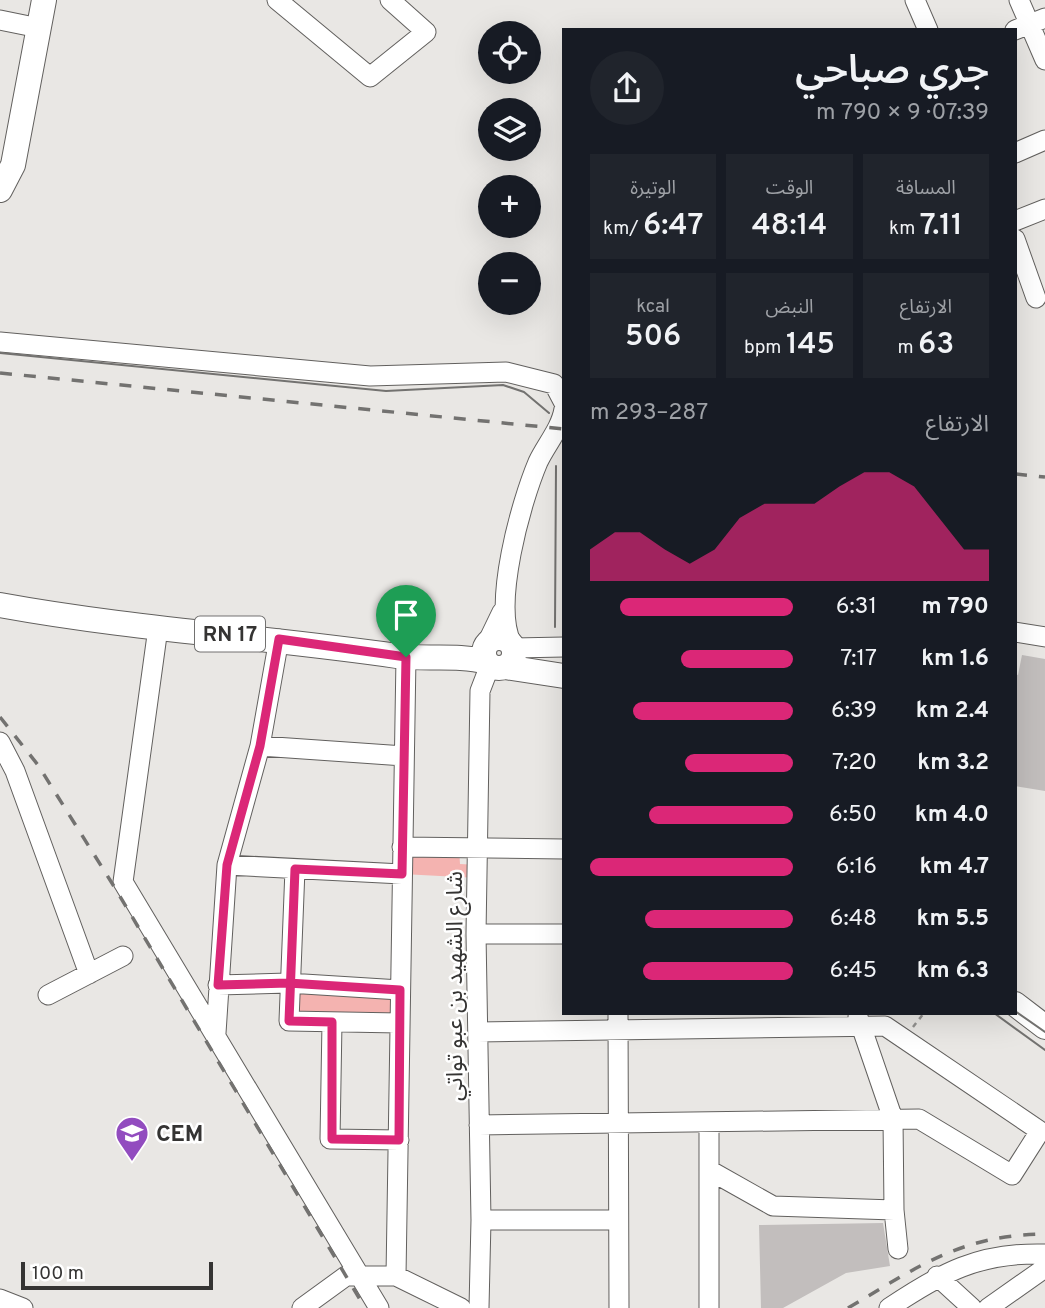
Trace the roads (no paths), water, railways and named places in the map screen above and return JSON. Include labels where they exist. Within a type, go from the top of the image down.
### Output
[{"type":"main road","points":[[0,190],[13,164],[44,0]]},
{"type":"main road","name":"RN 17","points":[[0,605],[86,621],[279,639],[406,657],[502,655]]},
{"type":"main road","points":[[502,655],[562,675]]},
{"type":"main road","points":[[1017,1005],[1045,1027]]},
{"type":"street","points":[[277,0],[370,77],[426,32],[390,0]]},
{"type":"street","points":[[915,0],[927,28]]},
{"type":"street","points":[[1019,0],[1045,60]]},
{"type":"street","points":[[0,20],[40,28]]},
{"type":"street","points":[[1017,152],[1045,140]]},
{"type":"street","points":[[1017,220],[1045,209]]},
{"type":"street","points":[[1017,245],[1036,298]]},
{"type":"street","points":[[0,342],[370,376],[506,372],[554,384],[562,399]]},
{"type":"street","points":[[562,413],[527,489],[511,559],[502,655],[562,647]]},
{"type":"street","points":[[158,628],[122,882],[216,1033],[379,1308]]},
{"type":"street","points":[[1017,632],[1045,630]]},
{"type":"street","points":[[1017,632],[1045,638]]},
{"type":"street","points":[[216,1033],[227,865],[260,746],[279,639]]},
{"type":"street","name":"شارع الشهيد بن عبو تواتي","points":[[479,1308],[481,1220],[476,934],[480,691],[502,655]]},
{"type":"street","points":[[396,1276],[406,657]]},
{"type":"street","points":[[0,742],[15,771],[89,974]]},
{"type":"street","points":[[260,746],[404,756]]},
{"type":"street","points":[[402,847],[562,849]]},
{"type":"street","points":[[227,865],[402,874]]},
{"type":"street","points":[[295,869],[288,983],[289,1021],[399,1023]]},
{"type":"street","points":[[476,934],[562,934]]},
{"type":"street","points":[[48,995],[123,956]]},
{"type":"street","points":[[218,985],[288,983],[400,990]]},
{"type":"street","points":[[478,1032],[618,1021],[860,1020],[884,1026],[1040,1131],[1012,1175],[919,1119],[479,1125]]},
{"type":"street","points":[[860,1020],[893,1119],[894,1210],[898,1249]]},
{"type":"street","points":[[618,1021],[619,1308]]},
{"type":"street","points":[[332,1022],[330,1139],[399,1140]]},
{"type":"street","points":[[709,1122],[709,1308]]},
{"type":"street","points":[[709,1170],[773,1206],[894,1210]]},
{"type":"street","points":[[481,1220],[618,1220]]},
{"type":"street","points":[[889,1308],[937,1276],[963,1265],[1008,1255],[1045,1254]]},
{"type":"street","points":[[988,1308],[1045,1268]]},
{"type":"street","points":[[302,1308],[346,1276],[396,1276],[461,1308]]},
{"type":"street","points":[[937,1276],[972,1308]]},
{"type":"street","points":[[0,1299],[23,1308]]},
{"type":"tram line","points":[[0,353],[386,391],[503,385],[524,392],[549,413]]},
{"type":"tram line","points":[[555,627],[556,466]]},
{"type":"tram line","points":[[1017,1012],[1045,1032]]},
{"type":"tram line","points":[[997,1015],[1045,1050]]},
{"type":"railway","points":[[0,373],[562,429]]},
{"type":"railway","points":[[1017,474],[1045,477]]},
{"type":"railway","points":[[0,717],[38,765],[115,888],[365,1308]]},
{"type":"railway","points":[[848,1308],[919,1267],[964,1247],[988,1240],[1045,1234]]},
{"type":"place","name":"CEM","points":[[132,1163]]}]
